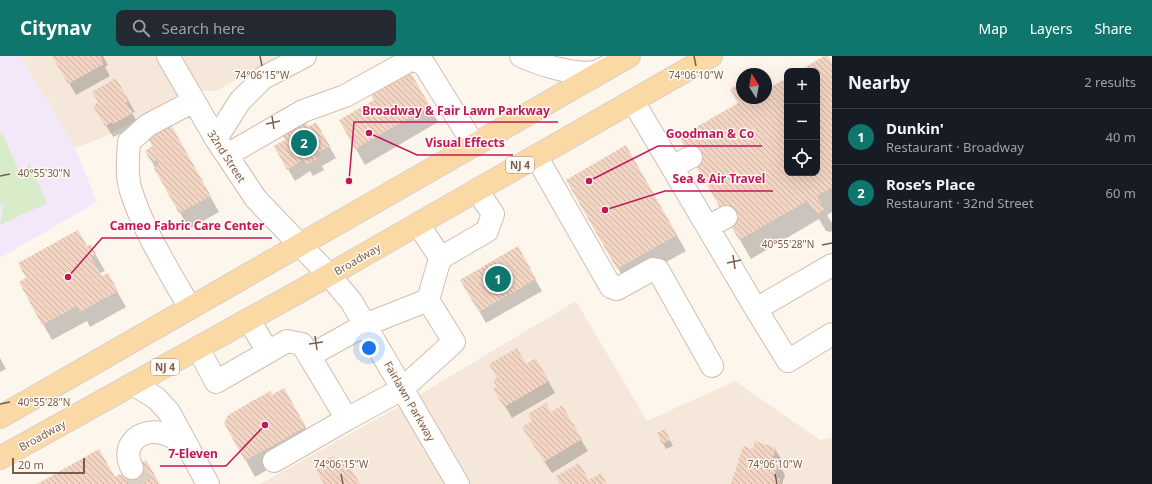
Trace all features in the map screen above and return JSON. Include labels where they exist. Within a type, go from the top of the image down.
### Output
[{"type":"main road","points":[[0,417],[629,56]]},
{"type":"main road","name":"Broadway","points":[[0,458],[330,275],[711,56]]},
{"type":"street","name":"32nd Street","points":[[168,56],[221,147],[256,199],[300,245]]},
{"type":"street","points":[[221,147],[240,101],[263,78],[305,56]]},
{"type":"street","points":[[521,56],[561,70],[594,73],[629,56]]},
{"type":"street","points":[[221,147],[303,111],[345,96],[412,59],[424,64],[474,145]]},
{"type":"street","points":[[190,308],[148,230],[131,190],[127,164],[129,142],[148,125],[194,101]]},
{"type":"street","points":[[633,101],[681,162],[717,222],[756,309],[788,361],[832,334]]},
{"type":"street","points":[[536,156],[611,288],[617,289],[653,270],[658,270],[712,366]]},
{"type":"street","points":[[418,224],[438,254],[444,256],[487,231],[491,224],[492,214],[477,190]]},
{"type":"street","name":"Fairlawn Parkway","points":[[300,245],[330,275],[351,301],[458,484]]},
{"type":"street","points":[[274,461],[402,389],[454,342],[428,300],[441,255]]},
{"type":"street","points":[[756,309],[832,265]]},
{"type":"street","points":[[309,356],[365,325],[428,300]]},
{"type":"street","points":[[249,320],[268,352]]},
{"type":"street","points":[[198,348],[216,382],[287,341],[302,344],[347,419]]},
{"type":"street","points":[[133,384],[156,398],[169,412],[208,484]]},
{"type":"street","points":[[132,468],[128,460],[130,445],[136,438],[147,433],[162,432],[177,439],[189,448]]},
{"type":"shaded area","points":[[0,56],[20,56],[75,148],[97,202],[0,258]]},
{"type":"shaded area","points":[[20,56],[281,56],[216,91],[188,91],[107,136],[75,148]]},
{"type":"shaded area","points":[[576,301],[647,421],[735,381],[820,440],[832,437],[832,484],[260,484],[409,401]]},
{"type":"green space","points":[[2,132],[21,176],[29,163],[47,203],[0,225],[3,205],[0,205],[0,133]]},
{"type":"building","points":[[52,56],[100,56],[104,64],[68,84]]},
{"type":"building","points":[[824,56],[828,56],[832,63],[832,187],[817,196],[824,209],[820,213],[816,213],[807,201],[739,240],[679,137],[736,104],[772,104],[772,86],[784,80],[784,176],[820,176],[820,68],[804,68]]},
{"type":"building","points":[[409,70],[430,106],[355,149],[339,120],[374,100],[369,92]]},
{"type":"building","points":[[116,78],[129,100],[126,102],[133,113],[113,124],[112,122],[105,126],[93,106],[98,102],[92,92]]},
{"type":"building","points":[[736,86],[736,100],[730,89]]},
{"type":"building","points":[[305,120],[308,127],[316,122],[330,146],[316,154],[318,158],[306,165],[303,160],[287,170],[274,146],[285,140],[282,134]]},
{"type":"building","points":[[170,123],[211,196],[179,213],[154,168],[159,165],[157,160],[152,163],[145,151],[152,146],[147,136]]},
{"type":"building","points":[[626,145],[677,235],[617,269],[566,180]]},
{"type":"building","points":[[78,230],[87,246],[91,244],[96,254],[91,257],[102,276],[108,273],[118,291],[80,312],[77,306],[42,325],[19,282],[26,278],[18,263]]},
{"type":"building","points":[[518,246],[536,279],[479,312],[460,280]]},
{"type":"building","points":[[517,348],[526,364],[536,358],[549,381],[504,407],[493,389],[497,387],[493,380],[497,378],[489,364]]},
{"type":"building","points":[[284,388],[306,427],[245,461],[224,423],[228,415],[270,391],[272,395]]},
{"type":"building","points":[[546,403],[551,412],[562,405],[582,439],[544,462],[522,427],[532,421],[528,414]]},
{"type":"building","points":[[665,429],[670,440],[662,444],[657,433]]},
{"type":"building","points":[[755,441],[776,448],[772,460],[779,462],[774,477],[780,479],[779,484],[731,484],[743,446],[753,449]]},
{"type":"building","points":[[99,449],[115,477],[146,460],[160,484],[37,484]]},
{"type":"building","points":[[333,456],[338,464],[346,460],[360,484],[324,484],[314,467]]},
{"type":"building","points":[[579,463],[589,480],[601,473],[607,484],[560,484],[556,476]]},
{"type":"tunnel","points":[[132,468],[141,484]]},
{"type":"place","name":"Visual Effects","points":[[369,133]]},
{"type":"place","name":"Rose’s Place","points":[[304,143]]},
{"type":"place","name":"Broadway & Fair Lawn Parkway","points":[[349,181]]},
{"type":"place","name":"Goodman & Co","points":[[589,181]]},
{"type":"place","name":"Sea & Air Travel","points":[[605,210]]},
{"type":"place","name":"Cameo Fabric Care Center","points":[[68,277]]},
{"type":"place","name":"Dunkin'","points":[[498,279]]},
{"type":"place","name":"7-Eleven","points":[[265,425]]}]
